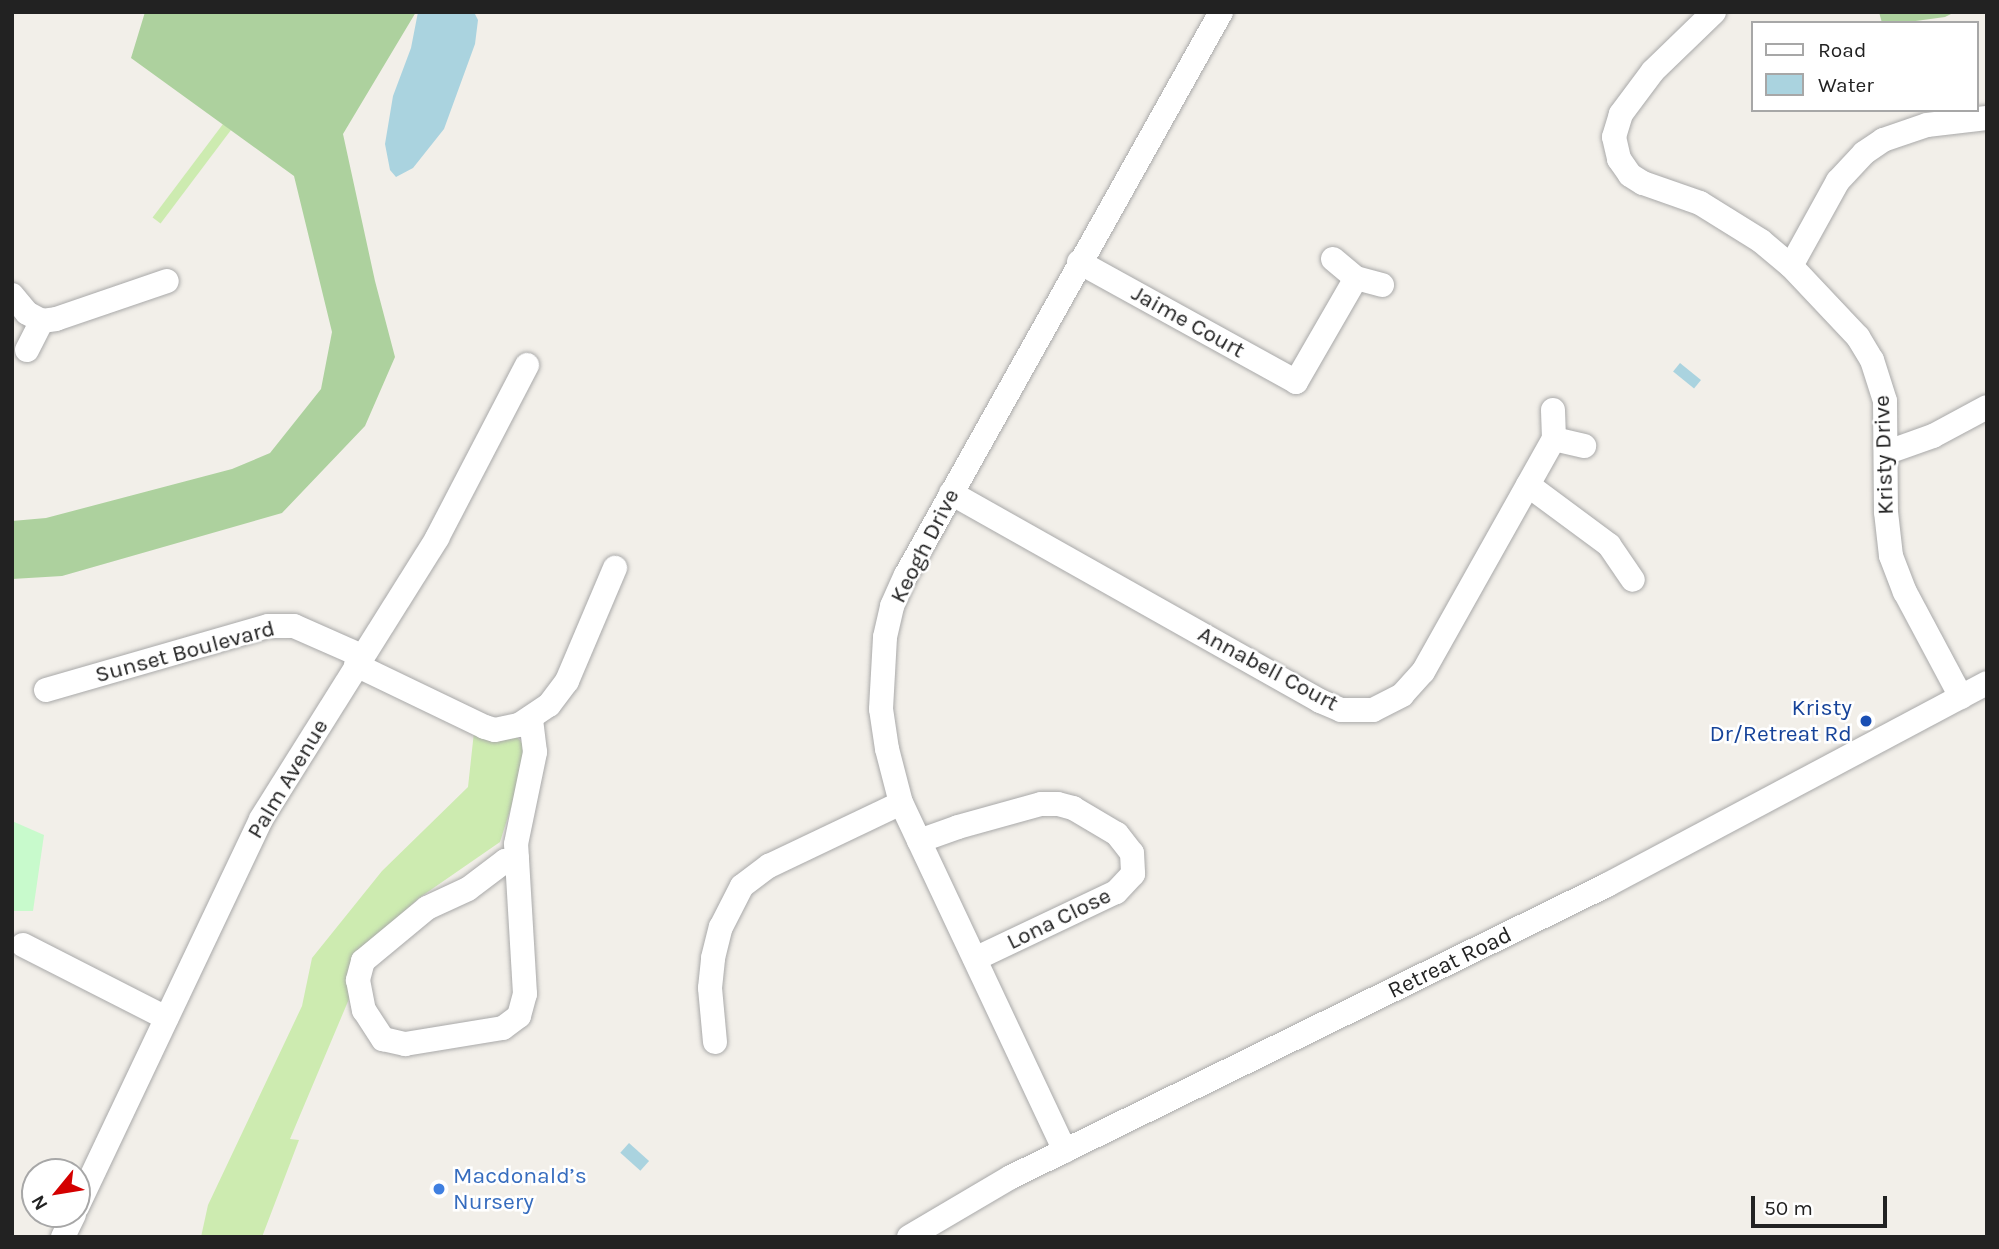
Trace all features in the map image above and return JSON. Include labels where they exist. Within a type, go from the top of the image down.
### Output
[{"type":"street","name":"Keogh Drive","points":[[1065,1151],[901,803],[888,758],[881,709],[880,673],[892,606],[906,575],[1079,261],[1221,12]]},
{"type":"street","name":"Kristy Drive","points":[[1714,12],[1653,71],[1621,114],[1614,137],[1619,159],[1630,175],[1643,183],[1710,209],[1761,241],[1791,266],[1842,318],[1872,360],[1885,401],[1888,452],[1886,512],[1891,556],[1905,592],[1961,697]]},
{"type":"street","points":[[1791,266],[1838,181],[1864,152],[1883,140],[1916,128],[1987,118]]},
{"type":"street","points":[[1333,258],[1356,278],[1382,285]]},
{"type":"street","name":"Jaime Court","points":[[1079,261],[1296,382],[1356,278]]},
{"type":"street","points":[[12,295],[27,313],[42,321],[57,319],[167,281]]},
{"type":"street","points":[[27,350],[42,321]]},
{"type":"street","name":"Palm Avenue","points":[[91,1178],[261,819],[438,538],[527,365]]},
{"type":"street","points":[[1888,452],[1933,436],[1987,407]]},
{"type":"street","points":[[1553,410],[1554,439],[1584,446]]},
{"type":"street","name":"Annabell Court","points":[[951,494],[1320,701],[1357,712],[1387,705],[1402,695],[1423,672],[1554,439]]},
{"type":"street","points":[[1528,485],[1609,545],[1636,585]]},
{"type":"street","points":[[516,858],[505,861],[468,890],[427,908],[363,961],[358,981],[362,1002],[369,1022],[383,1039],[405,1044],[503,1028],[519,1016],[525,995],[516,858],[517,830],[535,752],[531,719],[548,705],[567,681],[615,568]]},
{"type":"street","name":"Sunset Boulevard","points":[[47,690],[268,626],[294,626],[485,727],[507,729],[531,719]]},
{"type":"street","name":"Retreat Road","points":[[909,1237],[981,1194],[1065,1151],[1607,885],[1987,683]]},
{"type":"street","points":[[716,1042],[710,988],[713,958],[720,926],[743,886],[784,857],[901,803]]},
{"type":"street","name":"Lona Close","points":[[919,841],[957,827],[1041,804],[1058,804],[1073,808],[1117,834],[1132,853],[1135,864],[1133,874],[1116,892],[975,959]]},
{"type":"street","points":[[23,945],[166,1018]]},
{"type":"green space","points":[[145,12],[416,12],[343,134],[375,281],[395,357],[365,426],[282,513],[62,576],[12,579],[12,521],[46,518],[232,469],[270,453],[321,389],[332,332],[294,176],[131,58]]},
{"type":"green space","points":[[1879,12],[1955,12],[1945,17],[1916,21],[1881,21]]},
{"type":"green space","points":[[223,124],[231,130],[161,223],[153,217]]},
{"type":"green space","points":[[474,732],[515,735],[524,745],[524,766],[500,842],[419,898],[360,952],[349,999],[290,1139],[299,1140],[262,1237],[201,1237],[208,1205],[302,1006],[312,958],[382,871],[468,787]]},
{"type":"green space","points":[[12,821],[44,835],[33,911],[12,911]]},
{"type":"water","points":[[418,12],[474,12],[478,20],[475,44],[444,129],[413,168],[396,177],[390,170],[385,144],[393,96],[411,48]]},
{"type":"water","points":[[1680,363],[1701,380],[1694,389],[1673,372]]},
{"type":"water","points":[[629,1143],[649,1161],[640,1171],[620,1153]]},
{"type":"place","name":"Kristy Dr/Retreat Rd","points":[[1866,721]]},
{"type":"place","name":"Macdonald’s Nursery","points":[[439,1189]]}]
